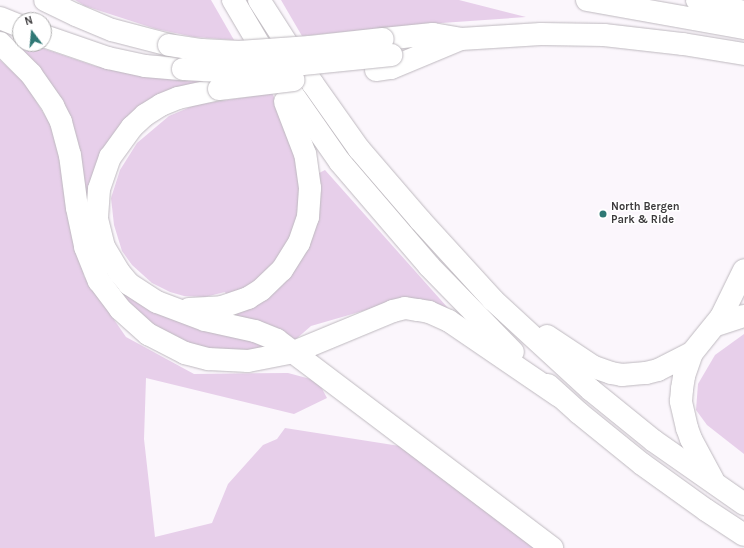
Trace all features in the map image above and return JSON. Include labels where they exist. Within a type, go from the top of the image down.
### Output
[{"type":"highway","points":[[45,0],[76,16],[112,30],[169,45],[202,50],[239,52],[310,47],[387,47],[436,50]]},
{"type":"highway","points":[[233,0],[266,56],[340,162],[410,246],[479,319],[559,396],[642,464],[706,510],[744,534]]},
{"type":"highway","points":[[259,0],[313,84],[359,149],[420,220],[494,300],[591,390],[654,441],[744,504]]},
{"type":"highway","points":[[587,0],[744,12]]},
{"type":"highway","points":[[692,9],[744,28]]},
{"type":"highway","points":[[0,18],[12,23]]},
{"type":"highway","points":[[52,39],[92,54],[121,61],[182,69],[222,71],[264,68],[387,47],[433,34],[461,39],[564,34],[604,35],[683,44],[744,54]]},
{"type":"highway","points":[[461,39],[391,68],[219,89],[178,98],[161,105],[145,115],[132,127],[110,157],[99,189],[97,212],[100,234],[111,260],[129,284],[156,302],[205,320],[267,334],[277,340],[552,548]]},
{"type":"highway","points":[[0,43],[31,74],[50,100],[61,122],[70,155],[77,208],[85,247],[99,281],[120,310],[148,334],[166,345],[185,353],[208,359],[248,362],[294,352],[393,311],[405,308],[429,312],[450,321],[559,396]]},
{"type":"highway","points":[[174,308],[207,309],[222,307],[248,298],[261,290],[282,270],[304,230],[310,202],[310,188],[305,154],[293,120],[266,56]]},
{"type":"highway","points":[[494,300],[587,363],[611,373],[646,373],[671,364],[692,352],[716,324],[727,308],[744,271]]},
{"type":"highway","points":[[744,271],[742,284],[744,296]]},
{"type":"highway","points":[[716,324],[744,316]]},
{"type":"highway","points":[[692,352],[684,376],[682,389],[683,416],[691,440],[715,484]]},
{"type":"shaded area","points":[[75,0],[211,0],[234,40],[194,37],[156,29],[85,6]]},
{"type":"shaded area","points":[[281,0],[459,0],[526,17],[427,24],[302,36]]},
{"type":"shaded area","points":[[52,51],[95,66],[140,74],[213,80],[104,151],[111,275],[265,344],[265,352],[249,353],[186,345],[137,316],[101,268],[71,127],[19,52]]},
{"type":"shaded area","points":[[0,60],[25,83],[57,135],[84,276],[126,337],[194,374],[288,373],[318,381],[327,398],[294,414],[146,378],[144,439],[155,537],[212,523],[228,484],[263,445],[277,439],[285,428],[406,447],[535,548],[0,548]]},
{"type":"shaded area","points":[[272,93],[284,117],[301,168],[300,209],[285,249],[261,278],[228,297],[225,292],[205,297],[184,296],[170,292],[152,283],[132,265],[122,251],[114,225],[111,198],[120,170],[137,143],[169,116],[195,105]]},
{"type":"shaded area","points":[[325,170],[456,317],[387,304],[311,326],[295,340],[221,316],[264,297],[319,173]]},
{"type":"shaded area","points":[[744,334],[744,454],[707,425],[696,410],[698,384],[715,355]]},
{"type":"place","name":"North Bergen Park & Ride","points":[[603,214]]}]
